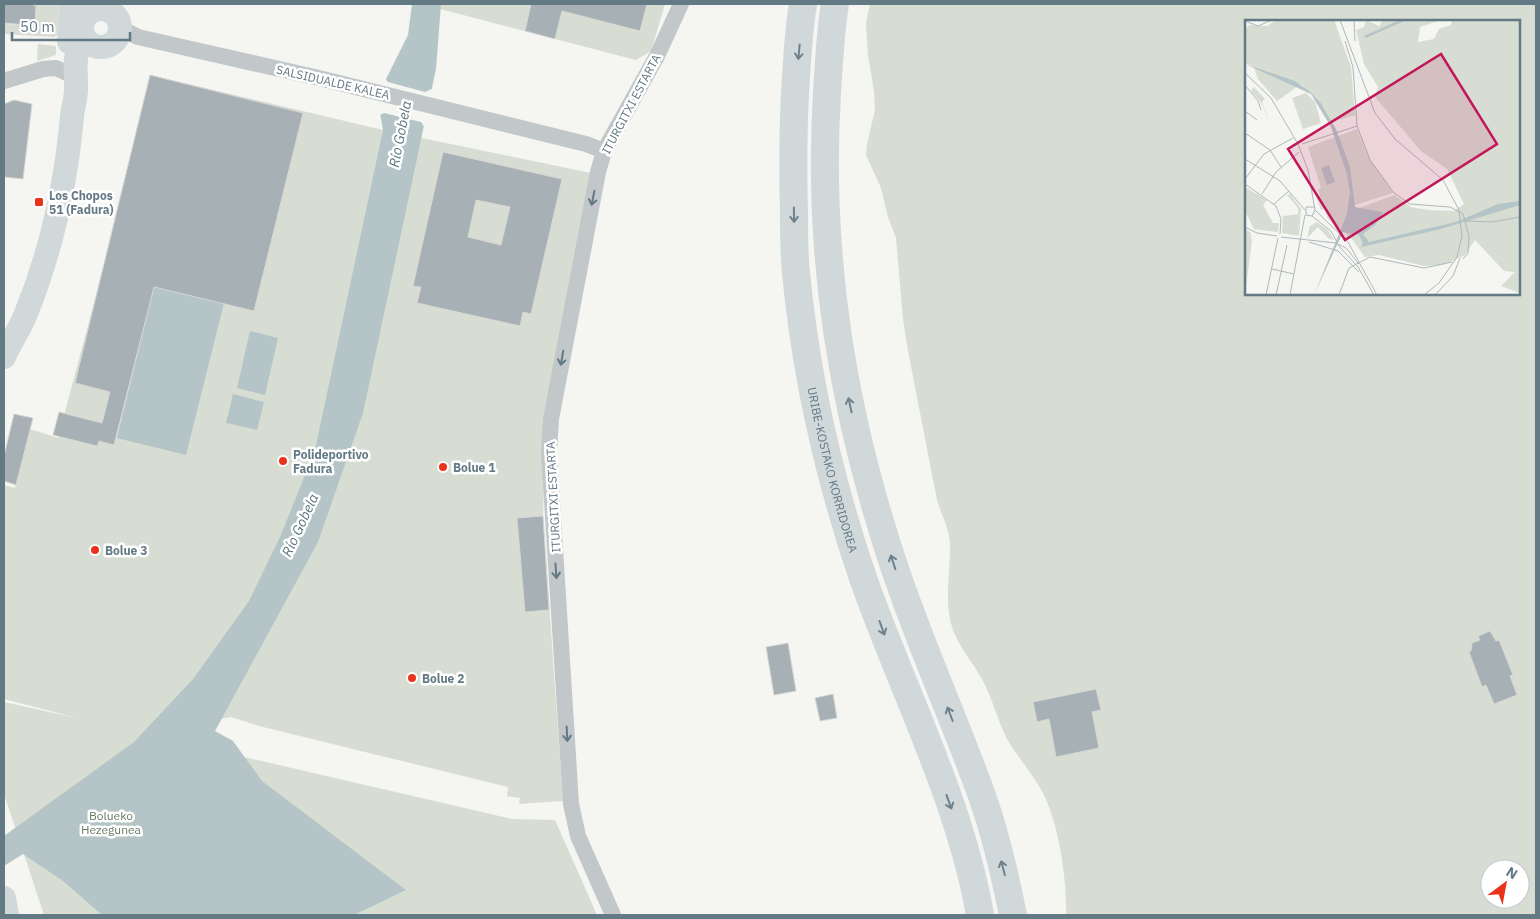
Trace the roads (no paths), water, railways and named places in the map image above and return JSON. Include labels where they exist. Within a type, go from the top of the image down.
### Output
[{"type":"highway","name":"URIBE-KOSTAKO KORRIDOREA","points":[[803,4],[792,136],[795,270],[804,343],[817,413],[835,485],[864,579],[894,662],[950,804],[974,878],[980,915]]},
{"type":"highway","points":[[835,4],[825,127],[824,186],[827,256],[839,349],[850,407],[866,474],[893,564],[983,798],[1013,915]]},
{"type":"street","name":"ITURGITXI ESTARTA","points":[[613,915],[578,836],[572,804],[549,452],[551,419],[598,172],[604,151],[654,63],[681,4]]},
{"type":"street","name":"SALSIDUALDE KALEA","points":[[97,10],[138,37],[377,92],[586,144],[604,151]]},
{"type":"street","points":[[95,42],[82,28],[83,22],[97,10]]},
{"type":"street","points":[[4,357],[25,316],[51,244],[70,141],[72,89],[78,48],[95,42],[114,42],[120,33],[97,10]]},
{"type":"street","points":[[72,89],[97,10]]},
{"type":"street","points":[[4,81],[43,69],[56,68],[72,89]]},
{"type":"street","points":[[4,898],[7,915]]},
{"type":"water","name":"Río Gobela","points":[[412,4],[441,4],[436,69],[363,413],[318,542],[215,731],[233,741],[262,781],[406,890],[354,915],[102,915],[63,881],[23,854],[4,866],[4,836],[134,742],[193,679],[249,601],[280,537],[315,450],[383,130],[379,108],[385,81],[408,35]]},
{"type":"water","points":[[154,287],[224,303],[186,455],[117,438]]},
{"type":"water","points":[[250,331],[278,338],[265,395],[237,388]]},
{"type":"water","points":[[233,394],[264,402],[257,430],[226,423]]},
{"type":"place","name":"Los Chopos 51 (Fadura)","points":[[39,202]]},
{"type":"place","name":"Polideportivo Fadura","points":[[283,461]]},
{"type":"place","name":"Bolue 1","points":[[443,467]]},
{"type":"place","name":"Bolue 3","points":[[95,550]]},
{"type":"place","name":"Bolue 2","points":[[412,678]]},
{"type":"park label","name":"Bolueko Hezegunea","points":[[111,822]]}]
